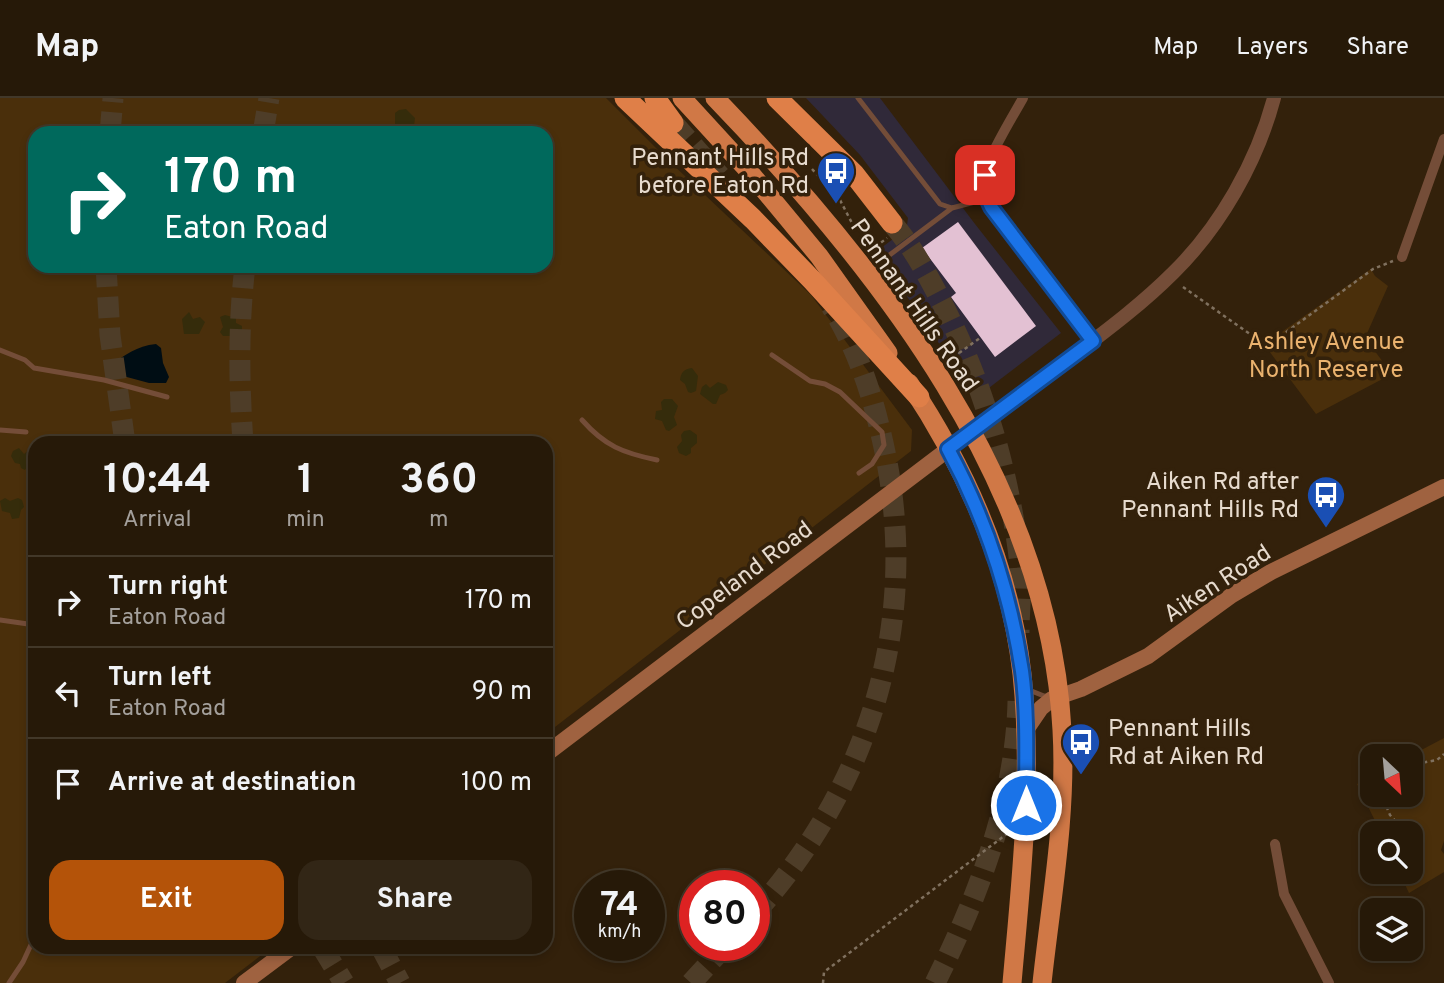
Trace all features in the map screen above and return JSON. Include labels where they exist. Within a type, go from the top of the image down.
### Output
[{"type":"highway","points":[[625,98],[804,271],[919,397]]},
{"type":"highway","points":[[655,98],[673,123]]},
{"type":"highway","name":"Pennant Hills Road","points":[[682,98],[747,169],[819,256],[919,397],[971,492],[993,545],[1010,606],[1023,684],[1026,730],[1025,830],[1012,983]]},
{"type":"highway","name":"Pennant Hills Road","points":[[715,98],[821,213],[916,342],[971,432],[1004,495],[1027,551],[1044,613],[1059,695],[1063,758],[1061,813],[1042,983]]},
{"type":"highway","points":[[777,98],[854,174],[892,223]]},
{"type":"main road","name":"Copeland Road","points":[[553,749],[971,432]]},
{"type":"main road","name":"Aiken Road","points":[[1026,730],[1041,708],[1059,695],[1082,689],[1148,656],[1233,595],[1271,572],[1444,487]]},
{"type":"main road","points":[[244,983],[283,954]]},
{"type":"street","points":[[1023,98],[985,175],[986,199],[1093,341]]},
{"type":"street","points":[[971,432],[1093,341],[1174,272],[1213,224],[1252,157],[1273,98]]},
{"type":"street","points":[[1402,257],[1444,139]]},
{"type":"street","points":[[1275,844],[1284,894],[1329,983]]},
{"type":"lane","points":[[858,98],[940,204],[952,208]]},
{"type":"lane","points":[[866,273],[938,216],[952,208],[986,199]]},
{"type":"lane","points":[[0,350],[25,360],[34,368],[104,380],[167,397]]},
{"type":"lane","points":[[772,355],[810,381],[840,391],[882,432],[884,445],[872,464],[859,473]]},
{"type":"lane","points":[[582,420],[597,436],[616,449],[657,460]]},
{"type":"lane","points":[[0,430],[26,432]]},
{"type":"lane","points":[[0,620],[28,624]]},
{"type":"lane","points":[[1023,684],[1030,691],[1044,696],[1059,695]]},
{"type":"lane","points":[[9,983],[28,951]]},
{"type":"path","points":[[1183,287],[1267,346],[1373,269],[1402,257]]},
{"type":"path","points":[[947,362],[980,338]]},
{"type":"path","points":[[1423,763],[1437,761],[1444,754]]},
{"type":"path","points":[[823,983],[824,972],[1009,832]]},
{"type":"shaded area","points":[[806,98],[880,98],[1061,333],[974,397],[878,256],[877,251],[897,236],[907,225],[908,218],[860,155]]},
{"type":"shaded area","points":[[156,344],[161,348],[169,377],[166,383],[149,383],[112,373],[110,365],[126,354]]},
{"type":"green space","points":[[0,98],[606,98],[811,295],[912,430],[911,451],[553,729],[553,436],[28,436],[28,954],[263,954],[225,983],[0,983]]},
{"type":"green space","name":"Ashley Avenue North Reserve","points":[[1371,269],[1375,276],[1388,286],[1365,338],[1392,374],[1316,414],[1269,351],[1269,341]]},
{"type":"green space","points":[[1444,738],[1444,841],[1441,850],[1444,854],[1444,872],[1409,893],[1405,884],[1423,884],[1423,821],[1375,821],[1368,807],[1423,807],[1423,749]]},
{"type":"sand","points":[[406,109],[415,118],[414,126],[395,126],[395,113]]},
{"type":"sand","points":[[189,312],[193,319],[200,317],[205,322],[199,334],[184,334],[182,319]]},
{"type":"sand","points":[[225,315],[236,318],[236,323],[242,326],[242,332],[248,333],[249,338],[241,341],[233,336],[223,336],[220,332],[223,327],[220,317]]},
{"type":"sand","points":[[692,368],[698,376],[696,391],[691,393],[680,380],[683,371]]},
{"type":"sand","points":[[718,382],[726,385],[728,390],[713,404],[700,394],[706,384],[710,388]]},
{"type":"sand","points":[[664,399],[672,399],[678,406],[674,417],[677,425],[669,431],[662,421],[655,419],[656,411],[662,410],[661,402]]},
{"type":"sand","points":[[690,430],[697,435],[697,443],[686,456],[679,453],[677,447],[682,441],[681,435],[684,431]]},
{"type":"sand","points":[[19,448],[24,454],[28,451],[28,465],[25,470],[15,463],[11,456],[13,451]]},
{"type":"sand","points":[[5,498],[10,501],[18,498],[22,500],[24,507],[19,518],[12,519],[10,513],[2,511],[0,501]]},
{"type":"building","points":[[958,222],[1036,326],[995,357],[951,297],[956,293],[922,248]]},
{"type":"tunnel","points":[[111,126],[113,98]]},
{"type":"tunnel","points":[[264,126],[269,98]]},
{"type":"tunnel","points":[[673,123],[720,176]]},
{"type":"tunnel","points":[[892,223],[912,250],[940,299],[969,362],[992,428],[1009,495],[1020,564],[1019,633]]},
{"type":"tunnel","points":[[106,273],[110,335],[124,436]]},
{"type":"tunnel","points":[[243,436],[240,354],[244,273]]},
{"type":"tunnel","points":[[770,894],[796,862],[831,807],[858,750],[879,690],[891,628],[896,564],[893,500],[881,434],[861,368],[848,336],[831,306]]},
{"type":"tunnel","points":[[935,983],[966,916],[992,846],[1010,774],[1018,701]]},
{"type":"tunnel","points":[[326,954],[344,983]]},
{"type":"tunnel","points":[[385,954],[400,983]]},
{"type":"tunnel","points":[[691,983],[711,961]]},
{"type":"place","name":"Pennant Hills Rd before Eaton Rd","points":[[836,205]]},
{"type":"place","name":"Aiken Rd after Pennant Hills Rd","points":[[1326,529]]},
{"type":"place","name":"Pennant Hills Rd at Aiken Rd","points":[[1081,776]]},
{"type":"route","points":[[985,175],[984,192],[991,207],[1093,341],[948,449],[971,492],[993,545],[1010,606],[1022,673],[1026,730],[1026,805]]}]
